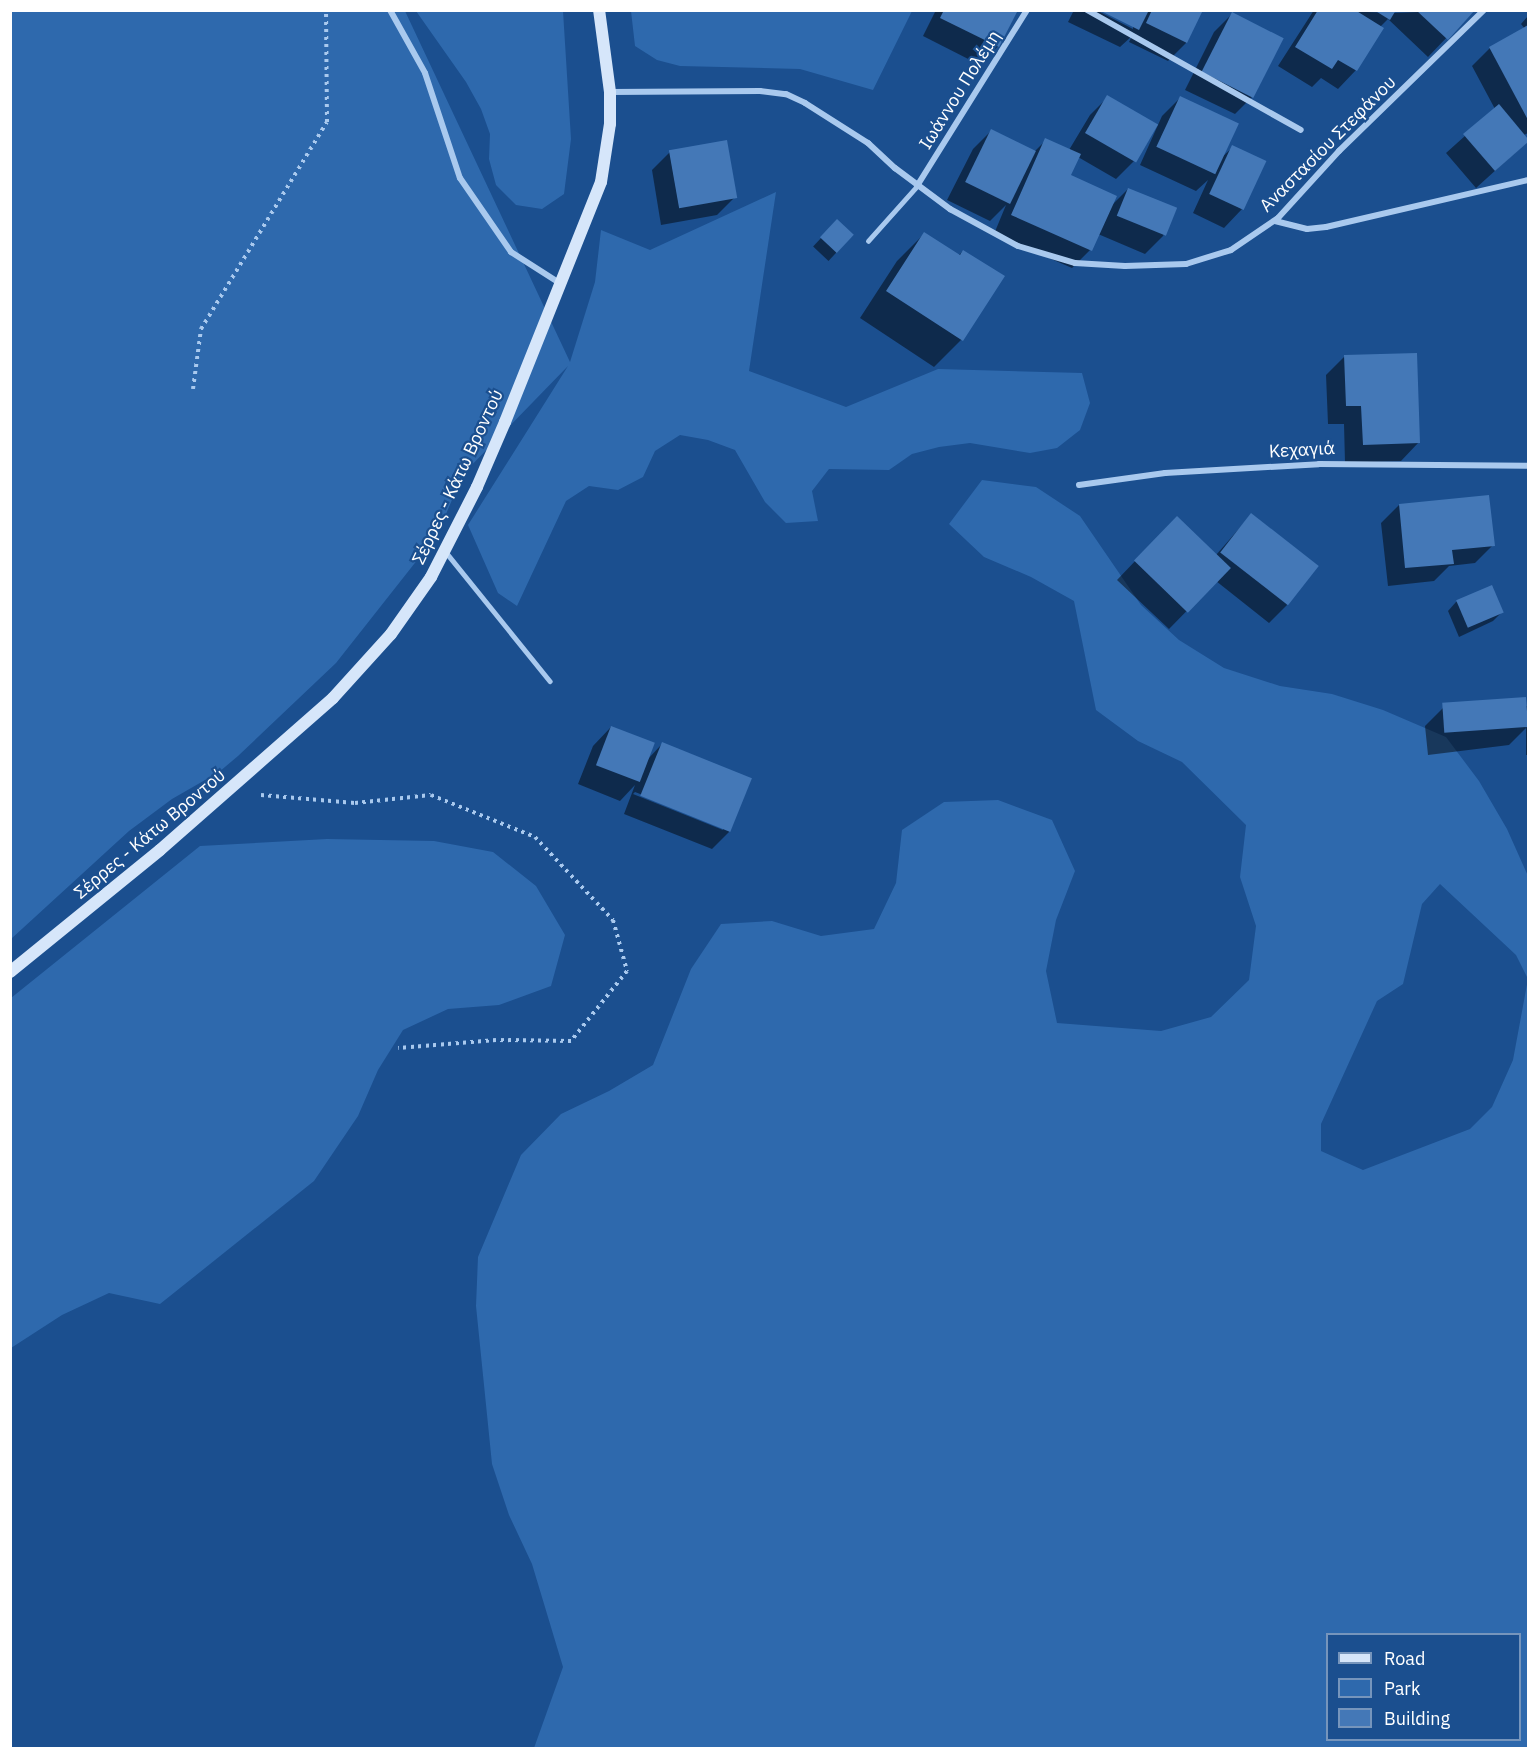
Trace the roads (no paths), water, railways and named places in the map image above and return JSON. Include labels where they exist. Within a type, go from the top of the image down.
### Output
[{"type":"street","points":[[390,10],[424,72],[460,178],[511,252],[562,284]]},
{"type":"street","name":"Σέρρες - Κάτω Βροντού","points":[[10,972],[231,790],[333,698],[366,664],[411,607],[445,551],[506,422],[601,182],[610,124],[610,92],[599,10]]},
{"type":"street","name":"Ιωάννου Πολέμη","points":[[917,186],[1027,10]]},
{"type":"street","points":[[1087,10],[1301,130]]},
{"type":"street","name":"Αναστασίου Στεφάνου","points":[[610,92],[760,91],[786,94],[806,103],[868,143],[917,186],[950,209],[1018,246],[1075,263],[1156,266],[1202,261],[1246,242],[1275,221],[1339,151],[1484,10]]},
{"type":"street","points":[[1275,221],[1287,226],[1307,229],[1326,227],[1528,180]]},
{"type":"street","name":"Κεχαγιά","points":[[1079,485],[1166,473],[1319,464],[1528,466]]},
{"type":"lane","points":[[868,241],[917,186]]},
{"type":"lane","points":[[445,551],[550,681]]}]
